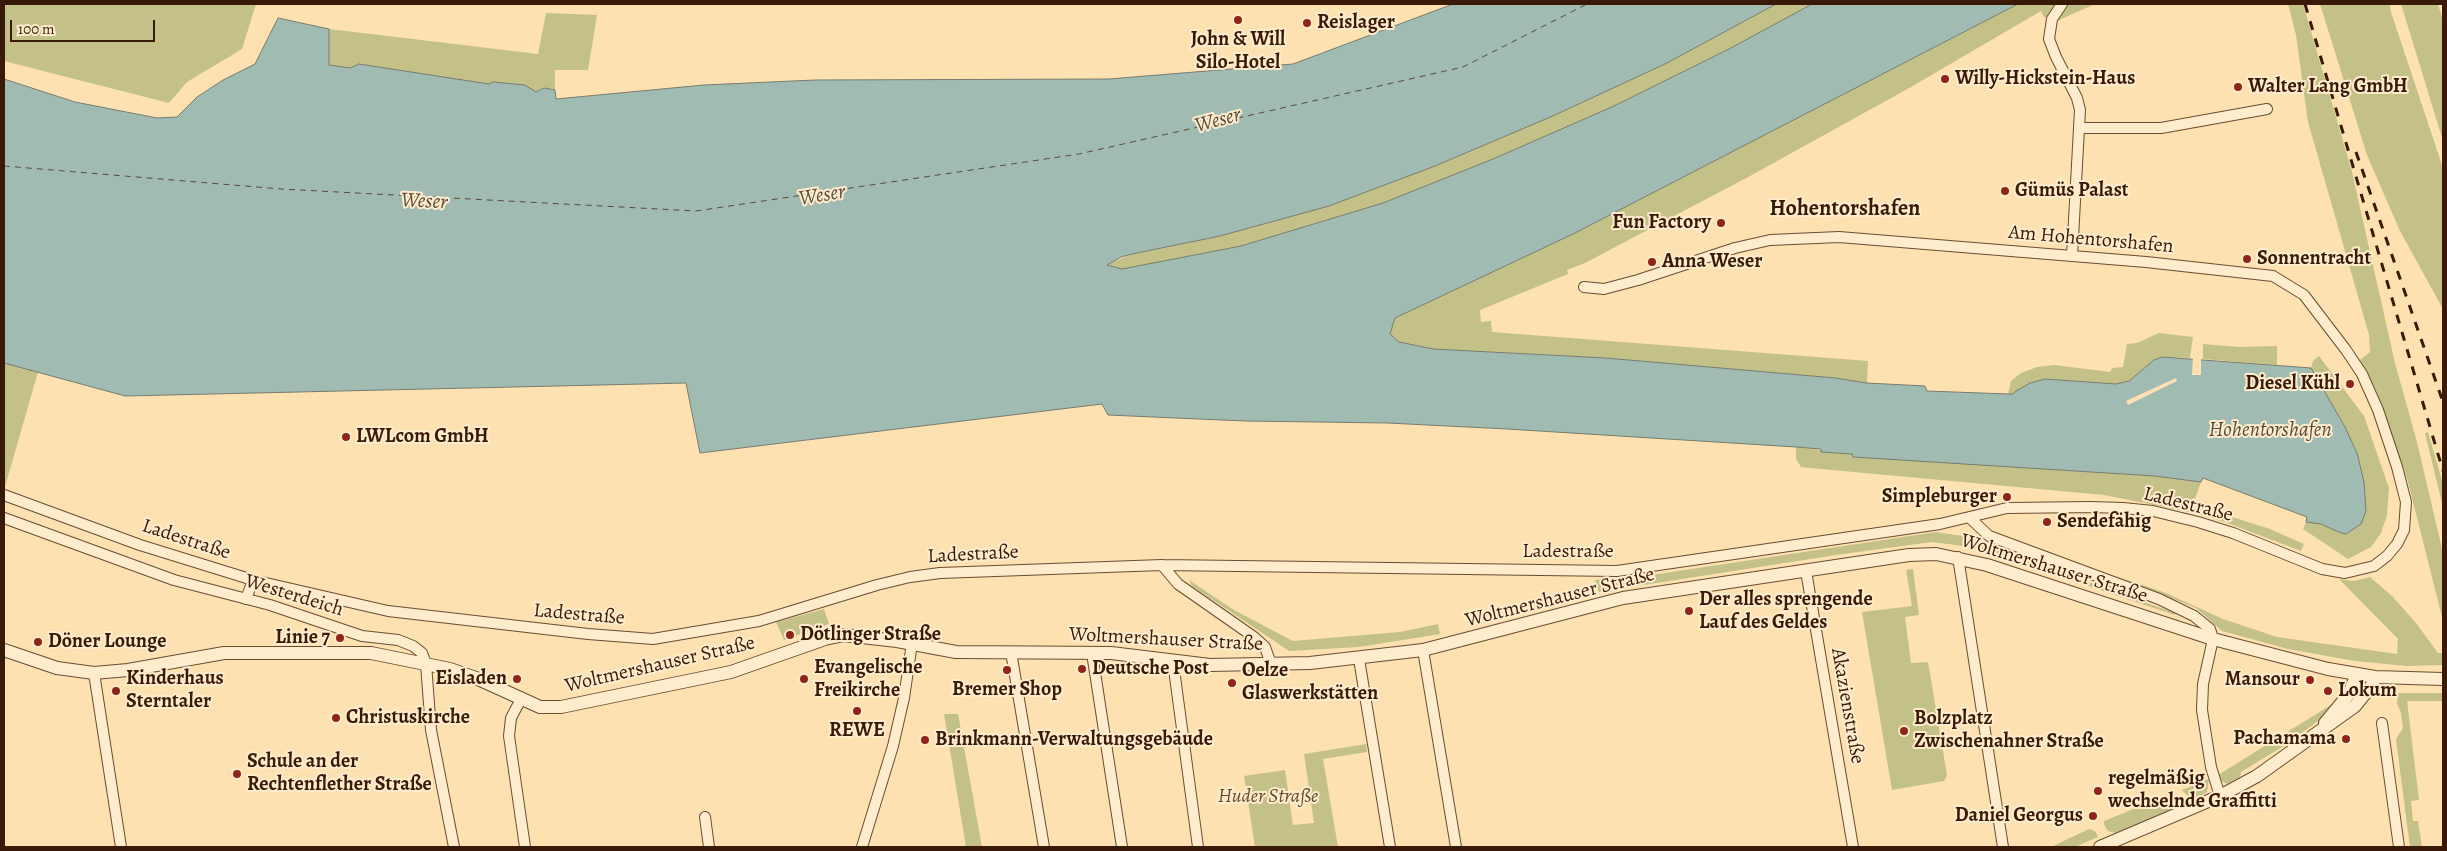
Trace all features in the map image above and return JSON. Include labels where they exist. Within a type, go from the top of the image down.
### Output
[{"type":"street","points":[[2062,4],[2052,19],[2049,39],[2077,98],[2080,110],[2072,256]]},
{"type":"street","points":[[2079,128],[2161,128],[2267,109]]},
{"type":"street","name":"Am Hohentorshafen","points":[[1584,287],[1604,289],[1638,280],[1735,248],[1770,240],[1839,237],[2072,256],[2273,276],[2304,294],[2362,374],[2378,410],[2397,467],[2406,502],[2406,518],[2397,544],[2387,556]]},
{"type":"street","name":"Ladestraße","points":[[4,495],[140,544],[253,580],[388,611],[588,634],[653,639],[759,621],[910,577],[940,573],[1162,564],[1617,571],[1970,518],[2008,508],[2122,508],[2153,512],[2198,522],[2241,536],[2322,569],[2339,573],[2360,571],[2374,566],[2387,556]]},
{"type":"street","name":"Westerdeich","points":[[4,518],[174,580],[246,599],[362,636],[398,640],[413,646],[422,653],[426,664]]},
{"type":"street","points":[[1970,518],[1988,536],[2159,599],[2194,616],[2210,629],[2213,639],[2203,684],[2202,710],[2211,767],[2220,796]]},
{"type":"street","name":"Woltmershauser Straße","points":[[4,650],[57,668],[94,673],[128,670],[224,653],[251,651],[371,653],[426,664],[476,678],[540,706],[568,707],[731,672],[825,639],[844,636],[862,636],[912,643],[956,652],[1092,652],[1210,665],[1359,659],[1423,650],[1623,598],[1909,555],[1936,554],[1958,557],[2213,639],[2356,676],[2443,679]]},
{"type":"street","points":[[1958,557],[2003,847]]},
{"type":"street","points":[[1162,564],[1178,584],[1254,637],[1265,648],[1271,664]]},
{"type":"street","name":"Akazienstraße","points":[[1806,571],[1853,847]]},
{"type":"street","points":[[246,599],[253,580]]},
{"type":"street","points":[[862,847],[893,746],[904,698],[912,643]]},
{"type":"street","points":[[1423,650],[1456,847]]},
{"type":"street","points":[[1011,652],[1044,847]]},
{"type":"street","points":[[1092,652],[1122,847]]},
{"type":"street","points":[[1359,659],[1390,847]]},
{"type":"street","points":[[1173,662],[1198,847]]},
{"type":"street","points":[[426,664],[431,730],[454,847]]},
{"type":"street","points":[[94,673],[121,847]]},
{"type":"street","points":[[2323,728],[2349,694],[2356,676]]},
{"type":"street","points":[[2100,847],[2220,796],[2257,776],[2355,706],[2372,685],[2375,677]]},
{"type":"street","points":[[521,699],[511,718],[508,736],[525,847]]},
{"type":"street","points":[[2382,723],[2399,847]]},
{"type":"street","points":[[705,817],[709,847]]},
{"type":"green space","points":[[4,4],[256,4],[242,49],[187,82],[169,103],[4,61]]},
{"type":"green space","points":[[1776,4],[1812,4],[1729,49],[1614,106],[1493,159],[1383,203],[1241,246],[1122,269],[1106,265],[1132,254],[1220,236],[1329,206],[1435,166],[1555,115],[1667,63]]},
{"type":"green space","points":[[2018,4],[2095,4],[2057,21],[2044,17],[2041,11],[1911,87],[1750,176],[1585,263],[1567,270],[1568,274],[1480,310],[1481,322],[1491,321],[1492,332],[1868,361],[1867,383],[1835,378],[1606,358],[1433,349],[1398,342],[1390,334],[1395,318],[1573,234]]},
{"type":"green space","points":[[2288,4],[2303,4],[2352,172],[2395,363],[2417,442],[2443,553],[2443,621],[2408,482],[2375,388],[2360,360],[2370,352],[2369,335],[2308,122],[2296,35]]},
{"type":"green space","points":[[2320,4],[2390,4],[2391,12],[2443,168],[2443,309],[2400,231],[2367,155]]},
{"type":"green space","points":[[2401,4],[2438,4],[2443,21],[2443,141]]},
{"type":"green space","points":[[546,13],[597,15],[588,70],[555,70],[555,90],[544,88],[536,92],[493,82],[489,85],[359,64],[350,68],[328,65],[329,29],[538,54]]},
{"type":"green space","points":[[2159,333],[2193,337],[2190,358],[2162,357],[2154,360],[2129,381],[2116,384],[2045,379],[2030,383],[2013,394],[2008,394],[2011,381],[2021,373],[2037,367],[2054,365],[2110,372],[2112,368],[2123,367],[2127,344],[2137,343]]},
{"type":"green space","points":[[2203,344],[2239,347],[2277,346],[2277,365],[2203,359]]},
{"type":"green space","points":[[2319,356],[2364,416],[2389,488],[2387,515],[2381,533],[2371,547],[2348,559],[2303,529],[2306,522],[2321,524],[2341,533],[2357,453],[2345,427],[2311,368],[2313,361]]},
{"type":"green space","points":[[4,363],[38,372],[4,490]]},
{"type":"green space","points":[[2428,432],[2443,484],[2443,507],[2425,433]]},
{"type":"green space","points":[[1796,447],[1821,450],[1821,452],[1853,454],[1853,456],[2155,476],[2201,482],[2190,512],[2104,495],[1801,467],[1796,459]]},
{"type":"green space","points":[[2197,506],[2270,529],[2304,544],[2301,551],[2225,522],[2198,514]]},
{"type":"green space","points":[[1936,532],[1963,536],[2175,613],[2175,615],[1971,547],[1932,542],[1599,592],[1595,580],[1645,576]]},
{"type":"green space","points":[[1913,569],[1919,615],[1905,617],[1911,663],[1928,662],[1947,775],[1944,781],[1892,790],[1862,612],[1912,606],[1906,570]]},
{"type":"green space","points":[[2113,575],[2166,593],[2223,619],[2277,637],[2397,654],[2398,639],[2339,579],[2354,581],[2370,577],[2392,596],[2416,623],[2438,653],[2443,653],[2443,665],[2407,666],[2355,661],[2288,649],[2222,631],[2196,608]]},
{"type":"green space","points":[[1189,580],[1234,610],[1293,641],[1400,632],[1438,624],[1440,634],[1359,647],[1289,651],[1192,586]]},
{"type":"green space","points":[[824,609],[829,624],[784,640],[776,622]]},
{"type":"green space","points":[[2398,693],[2443,693],[2443,706],[2442,701],[2407,701],[2419,800],[2411,801],[2413,821],[2418,821],[2422,847],[2410,847],[2396,739],[2403,728],[2401,713],[2397,703]]},
{"type":"green space","points":[[2334,703],[2325,716],[2282,747],[2241,772],[2240,777],[2227,784],[2218,775]]},
{"type":"green space","points":[[944,714],[958,714],[982,847],[966,847]]},
{"type":"green space","name":"Huder Straße","points":[[1366,744],[1367,752],[1323,759],[1338,847],[1255,847],[1244,776],[1285,770],[1293,825],[1314,823],[1304,754]]},
{"type":"green space","points":[[2209,779],[2207,792],[2192,801],[2182,790]]},
{"type":"green space","points":[[2168,795],[2173,799],[2176,808],[2115,833],[2108,831],[2104,825],[2104,821]]},
{"type":"green space","points":[[2089,829],[2095,831],[2098,837],[2075,847],[2051,847]]},
{"type":"water","name":"Weser","points":[[1453,4],[1776,4],[1667,63],[1555,115],[1435,166],[1329,206],[1220,236],[1132,254],[1121,257],[1107,265],[1122,269],[1241,246],[1383,203],[1493,159],[1614,106],[1729,49],[1812,4],[2018,4],[1573,234],[1395,318],[1390,334],[1399,342],[1433,349],[1606,358],[1835,378],[1867,383],[1925,386],[1927,391],[2008,394],[2013,394],[2030,383],[2045,379],[2116,384],[2129,381],[2154,360],[2162,357],[2311,368],[2345,427],[2357,453],[2364,482],[2366,511],[2361,524],[2346,534],[2341,533],[2321,524],[2306,522],[2307,517],[2203,478],[2201,482],[2155,476],[1853,457],[1852,454],[1821,452],[1821,449],[1796,447],[1507,429],[1388,423],[1245,421],[1108,415],[1102,404],[700,453],[686,383],[125,396],[4,363],[4,79],[75,102],[157,118],[177,117],[197,97],[223,80],[255,64],[278,18],[329,29],[329,65],[350,68],[359,64],[489,84],[493,82],[525,85],[536,92],[544,88],[555,90],[556,99],[704,85],[815,80],[1109,79],[1293,64]]},
{"type":"pier","points":[[2193,356],[2201,356],[2201,375],[2192,375]]},
{"type":"pier","points":[[2176,378],[2177,381],[2128,405],[2126,401]]},
{"type":"ferry route","points":[[4,166],[281,189],[696,211],[1079,154],[1463,67],[1587,4]]},
{"type":"railway","points":[[2305,4],[2443,471]]},
{"type":"railway","points":[[2356,152],[2443,402]]},
{"type":"place","name":"John & Will Silo-Hotel","points":[[1238,20]]},
{"type":"place","name":"Reislager","points":[[1307,23]]},
{"type":"place","name":"Willy-Hickstein-Haus","points":[[1945,79]]},
{"type":"place","name":"Walter Lang GmbH","points":[[2238,87]]},
{"type":"place","name":"Gümüs Palast","points":[[2005,191]]},
{"type":"place","name":"Fun Factory","points":[[1721,223]]},
{"type":"place","name":"Sonnentracht","points":[[2247,259]]},
{"type":"place","name":"Anna Weser","points":[[1652,262]]},
{"type":"place","name":"Diesel Kühl","points":[[2350,384]]},
{"type":"place","name":"LWLcom GmbH","points":[[346,437]]},
{"type":"place","name":"Simpleburger","points":[[2007,497]]},
{"type":"place","name":"Sendefähig","points":[[2047,522]]},
{"type":"place","name":"Der alles sprengende Lauf des Geldes","points":[[1689,611]]},
{"type":"place","name":"Dötlinger Straße","points":[[790,635]]},
{"type":"place","name":"Linie 7","points":[[340,638]]},
{"type":"place","name":"Döner Lounge","points":[[38,642]]},
{"type":"place","name":"Deutsche Post","points":[[1082,669]]},
{"type":"place","name":"Bremer Shop","points":[[1007,670]]},
{"type":"place","name":"Eisladen","points":[[517,679]]},
{"type":"place","name":"Evangelische Freikirche","points":[[804,679]]},
{"type":"place","name":"Mansour","points":[[2310,680]]},
{"type":"place","name":"Oelze Glaswerkstätten","points":[[1232,683]]},
{"type":"place","name":"Kinderhaus Sterntaler","points":[[116,691]]},
{"type":"place","name":"Lokum","points":[[2328,691]]},
{"type":"place","name":"REWE","points":[[857,711]]},
{"type":"place","name":"Christuskirche","points":[[336,718]]},
{"type":"place","name":"Bolzplatz Zwischenahner Straße","points":[[1904,731]]},
{"type":"place","name":"Pachamama","points":[[2346,739]]},
{"type":"place","name":"Brinkmann-Verwaltungsgebäude","points":[[925,740]]},
{"type":"place","name":"Schule an der Rechtenflether Straße","points":[[237,774]]},
{"type":"place","name":"regelmäßig wechselnde Graffitti","points":[[2098,791]]},
{"type":"place","name":"Daniel Georgus","points":[[2093,816]]},
{"type":"district","name":"Hohentorshafen","points":[[1845,210]]}]
